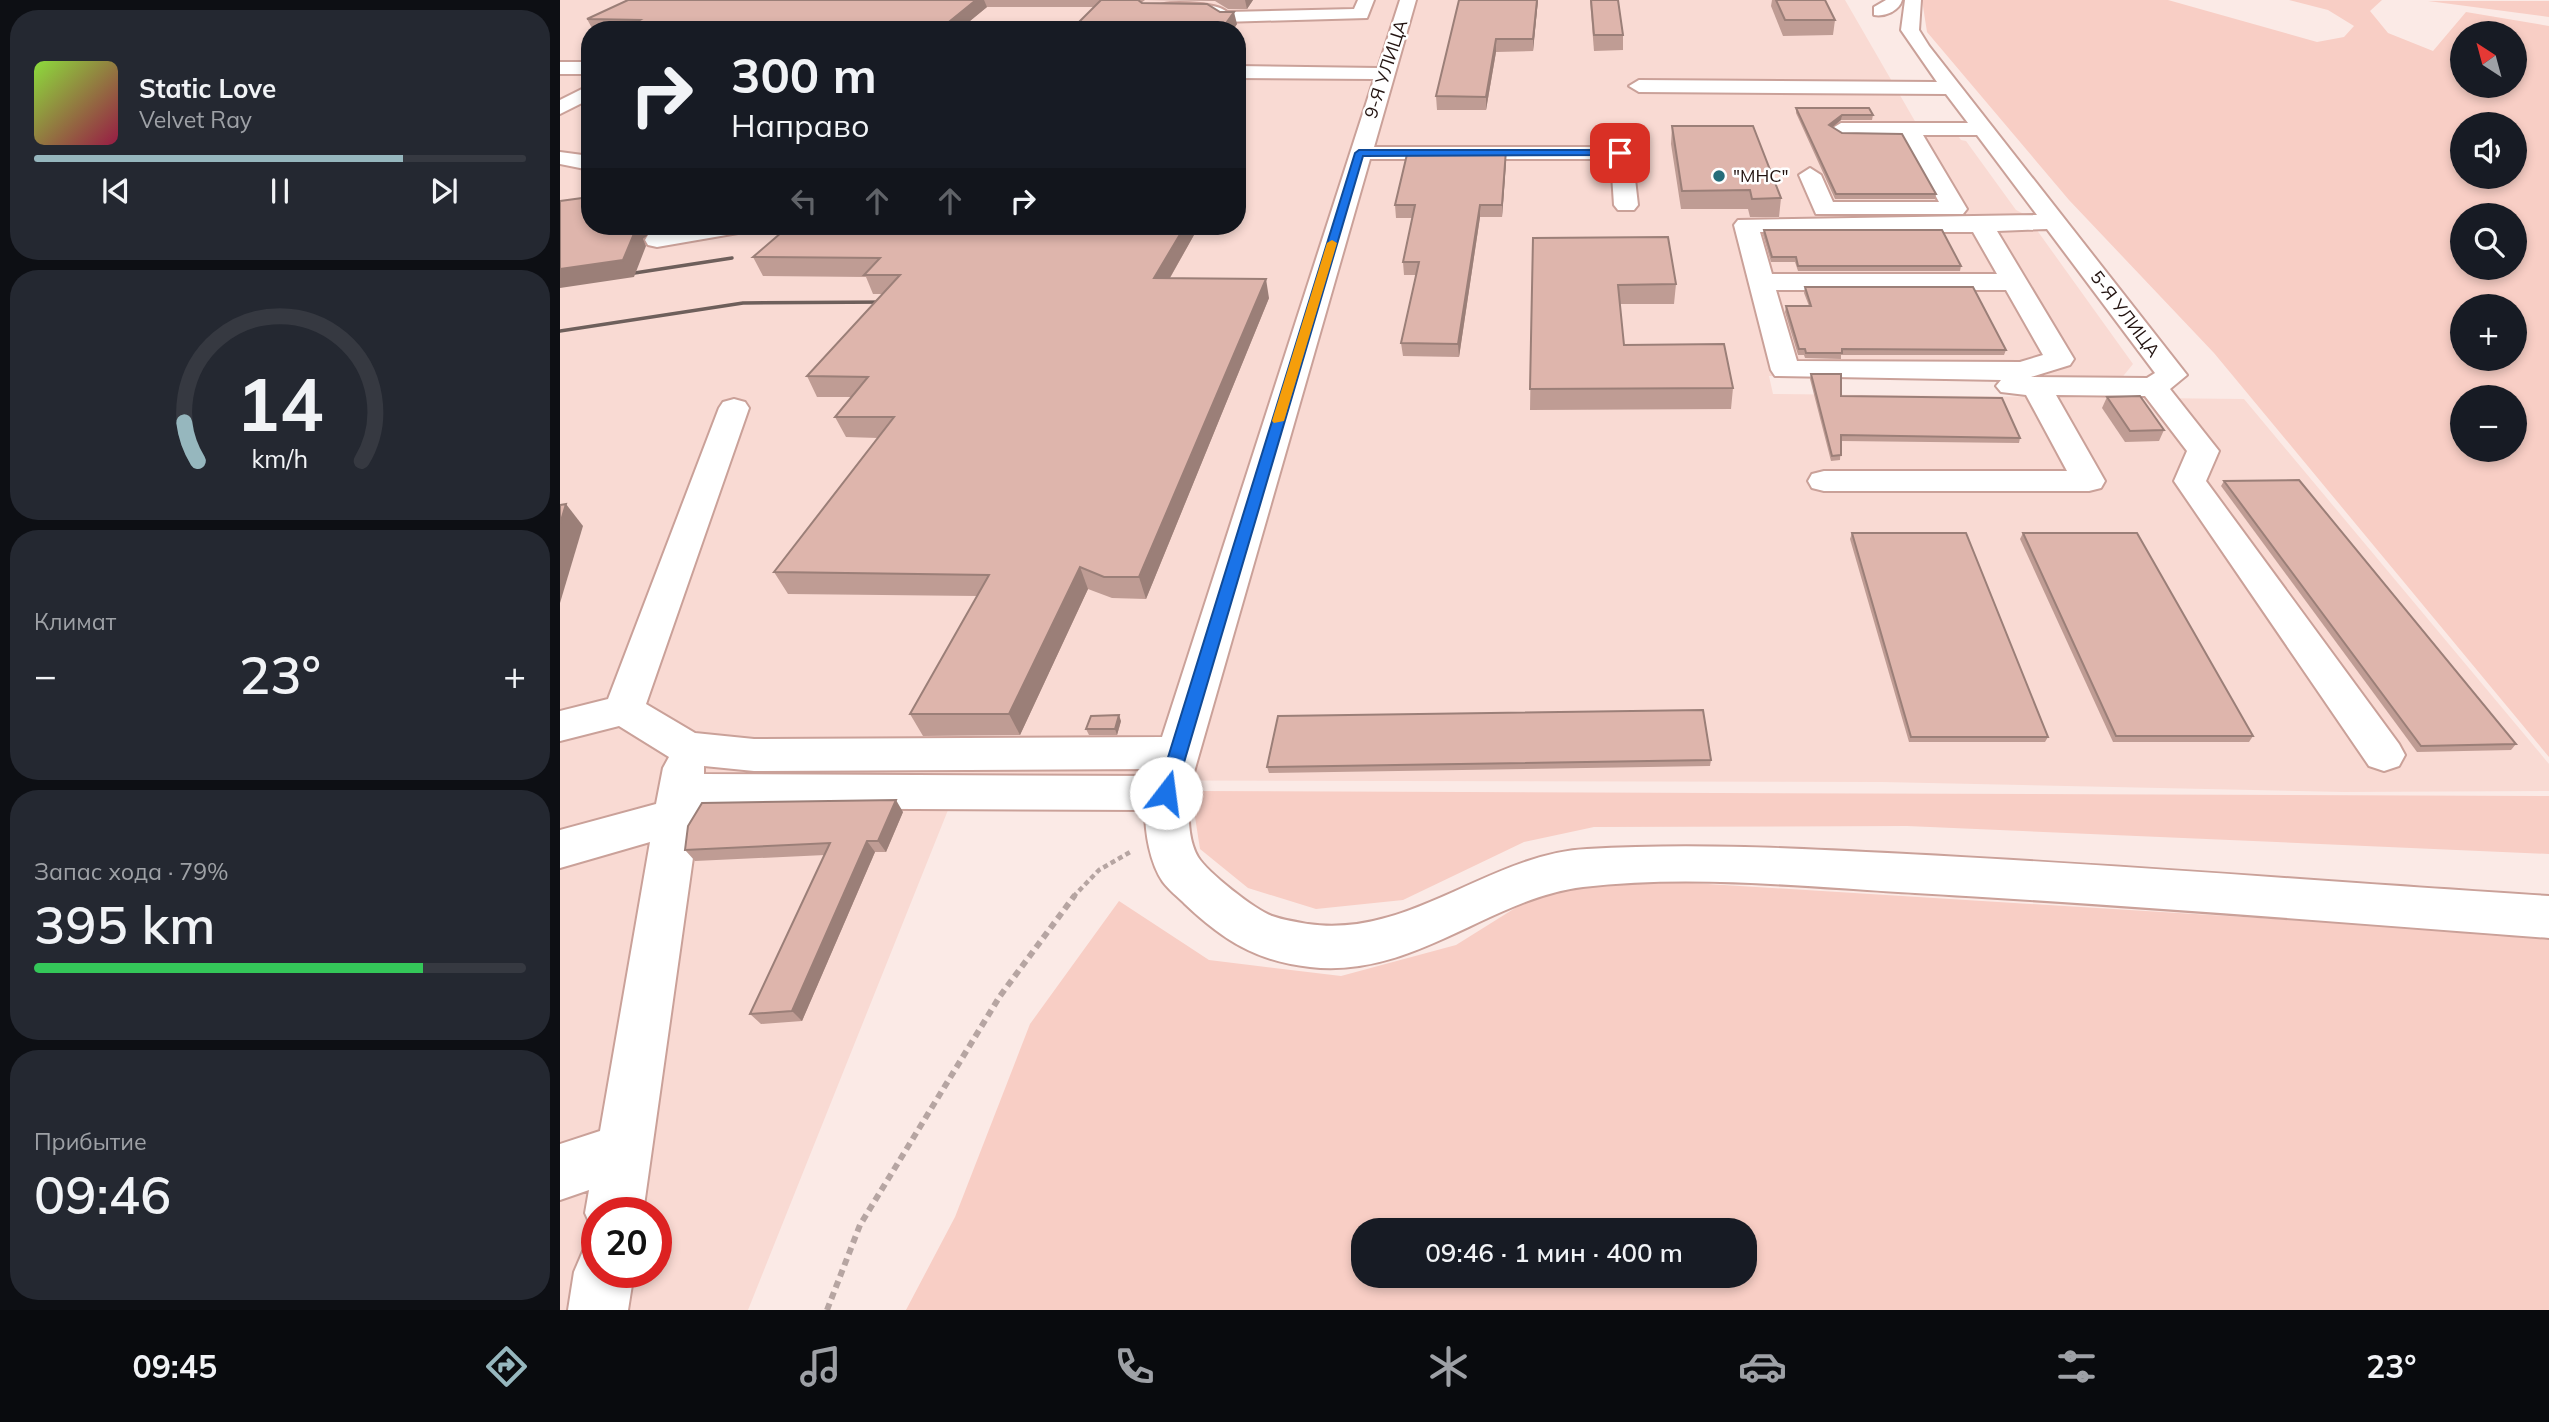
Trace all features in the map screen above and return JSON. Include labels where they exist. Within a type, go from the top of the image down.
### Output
[{"type":"street","points":[[1145,8],[1215,9],[1222,17],[1361,14],[1366,0]]},
{"type":"street","name":"9-Я УЛИЦА","points":[[1170,790],[1359,153],[1408,0]]},
{"type":"street","name":"5-Я УЛИЦА","points":[[1781,384],[2153,387],[2172,375],[1910,30],[1913,0]]},
{"type":"street","points":[[560,68],[581,68]]},
{"type":"street","points":[[1246,72],[1385,74]]},
{"type":"street","points":[[1639,86],[1952,88]]},
{"type":"street","points":[[560,108],[581,96]]},
{"type":"street","points":[[1841,129],[1984,129]]},
{"type":"street","points":[[1810,175],[1824,209],[1955,209],[1909,129]]},
{"type":"street","points":[[1359,153],[1620,153],[1626,205]]},
{"type":"street","points":[[560,158],[581,162]]},
{"type":"street","points":[[1981,225],[2060,359],[2022,371],[1784,370],[1746,225],[1981,225],[2054,221]]},
{"type":"street","points":[[657,240],[686,235]]},
{"type":"street","points":[[1761,282],[2015,282]]},
{"type":"street","points":[[1824,481],[2089,481],[2036,386]]},
{"type":"street","points":[[2153,387],[2203,451],[2190,481],[2384,755]]},
{"type":"street","points":[[624,710],[734,408]]},
{"type":"street","points":[[560,726],[624,710]]},
{"type":"street","points":[[617,1197],[681,786],[624,710]]},
{"type":"street","points":[[560,849],[681,786],[1170,790],[1180,870],[1219,906],[1257,934],[1311,946],[1358,944],[1421,929],[1530,880],[1581,868],[1709,863],[2047,882],[2549,917]]},
{"type":"street","points":[[560,1172],[624,1151]]},
{"type":"street","points":[[598,1310],[601,1288]]},
{"type":"path","points":[[827,1310],[860,1225],[1000,996],[1063,907],[1170,790]]},
{"type":"shaded area","points":[[560,0],[1845,0],[1916,123],[1950,125],[1961,140],[1966,141],[2016,210],[2026,215],[2133,364],[2120,380],[1769,376],[1773,394],[2244,399],[2549,764],[2549,791],[2344,792],[1882,782],[960,780],[748,1310],[560,1310]]},
{"type":"shaded area","points":[[1922,0],[2168,0],[2317,42],[2344,37],[2354,26],[2328,10],[2289,0],[2382,0],[2370,11],[2388,33],[2433,51],[2450,31],[2450,98],[2527,98],[2527,22],[2549,26],[2549,757],[2214,353],[2069,200],[1927,32]]},
{"type":"shaded area","points":[[2428,1],[2549,1],[2549,17]]},
{"type":"shaded area","points":[[2466,12],[2519,21],[2458,21]]},
{"type":"shaded area","points":[[1191,791],[2549,796],[2549,854],[1907,826],[1594,827],[1524,842],[1403,900],[1316,909],[1248,888],[1200,849]]},
{"type":"shaded area","points":[[1627,879],[2549,936],[2549,1310],[906,1310],[955,1217],[1030,1024],[1119,901],[1209,960],[1341,976],[1456,945],[1531,898]]},
{"type":"building","points":[[628,0],[976,0],[950,21],[587,19]]},
{"type":"building","points":[[1101,0],[1207,4],[1220,12],[1234,12],[1228,21],[1080,21]]},
{"type":"building","points":[[1459,0],[1537,0],[1533,39],[1496,39],[1486,97],[1436,96]]},
{"type":"building","points":[[1591,0],[1618,0],[1623,35],[1594,35]]},
{"type":"building","points":[[1776,0],[1825,0],[1835,20],[1785,20]]},
{"type":"building","points":[[1796,108],[1869,108],[1873,115],[1842,115],[1829,125],[1842,133],[1902,134],[1936,194],[1836,194]]},
{"type":"building","name":"\"МНС\"","points":[[1672,126],[1753,126],[1781,198],[1752,199],[1750,190],[1682,191]]},
{"type":"building","points":[[1408,150],[1506,150],[1502,205],[1480,205],[1458,344],[1401,343],[1419,262],[1403,262],[1415,205],[1395,205]]},
{"type":"building","points":[[581,198],[581,235],[633,235],[623,260],[560,269],[560,201]]},
{"type":"building","points":[[1764,230],[1942,230],[1961,266],[1798,266],[1796,257],[1772,257]]},
{"type":"building","points":[[779,235],[1180,235],[1154,278],[1266,279],[1139,577],[1104,577],[1080,567],[1009,714],[910,714],[989,575],[774,572],[894,417],[835,417],[868,377],[807,376],[900,275],[864,275],[880,258],[753,257]]},
{"type":"building","points":[[1668,237],[1676,284],[1618,285],[1624,345],[1724,344],[1733,388],[1530,389],[1533,238]]},
{"type":"building","points":[[1805,287],[1973,287],[2006,350],[1842,349],[1842,353],[1806,353],[1805,349],[1799,349],[1786,306],[1811,306]]},
{"type":"building","points":[[1811,374],[1841,374],[1841,396],[2002,398],[2020,438],[1841,435],[1841,455],[1832,456]]},
{"type":"building","points":[[2140,396],[2164,430],[2130,431],[2107,397]]},
{"type":"building","points":[[2299,480],[2516,744],[2421,746],[2224,481]]},
{"type":"building","points":[[566,504],[560,524],[560,505]]},
{"type":"building","points":[[1852,533],[1966,533],[2048,737],[1911,737]]},
{"type":"building","points":[[2023,533],[2137,533],[2253,736],[2116,736]]},
{"type":"building","points":[[1703,710],[1711,760],[1267,767],[1278,716]]},
{"type":"building","points":[[1119,715],[1115,729],[1086,729],[1091,716]]},
{"type":"building","points":[[896,800],[878,841],[867,841],[792,1011],[750,1014],[830,843],[685,850],[688,826],[702,803]]},
{"type":"railway","points":[[615,276],[732,258]]},
{"type":"railway","points":[[560,331],[743,303],[893,302]]},
{"type":"slow traffic","points":[[1278,421],[1332,243]]},
{"type":"place","name":"\"МНС\"","points":[[1719,176]]},
{"type":"route","points":[[1166,793],[1359,153],[1620,153]]}]
